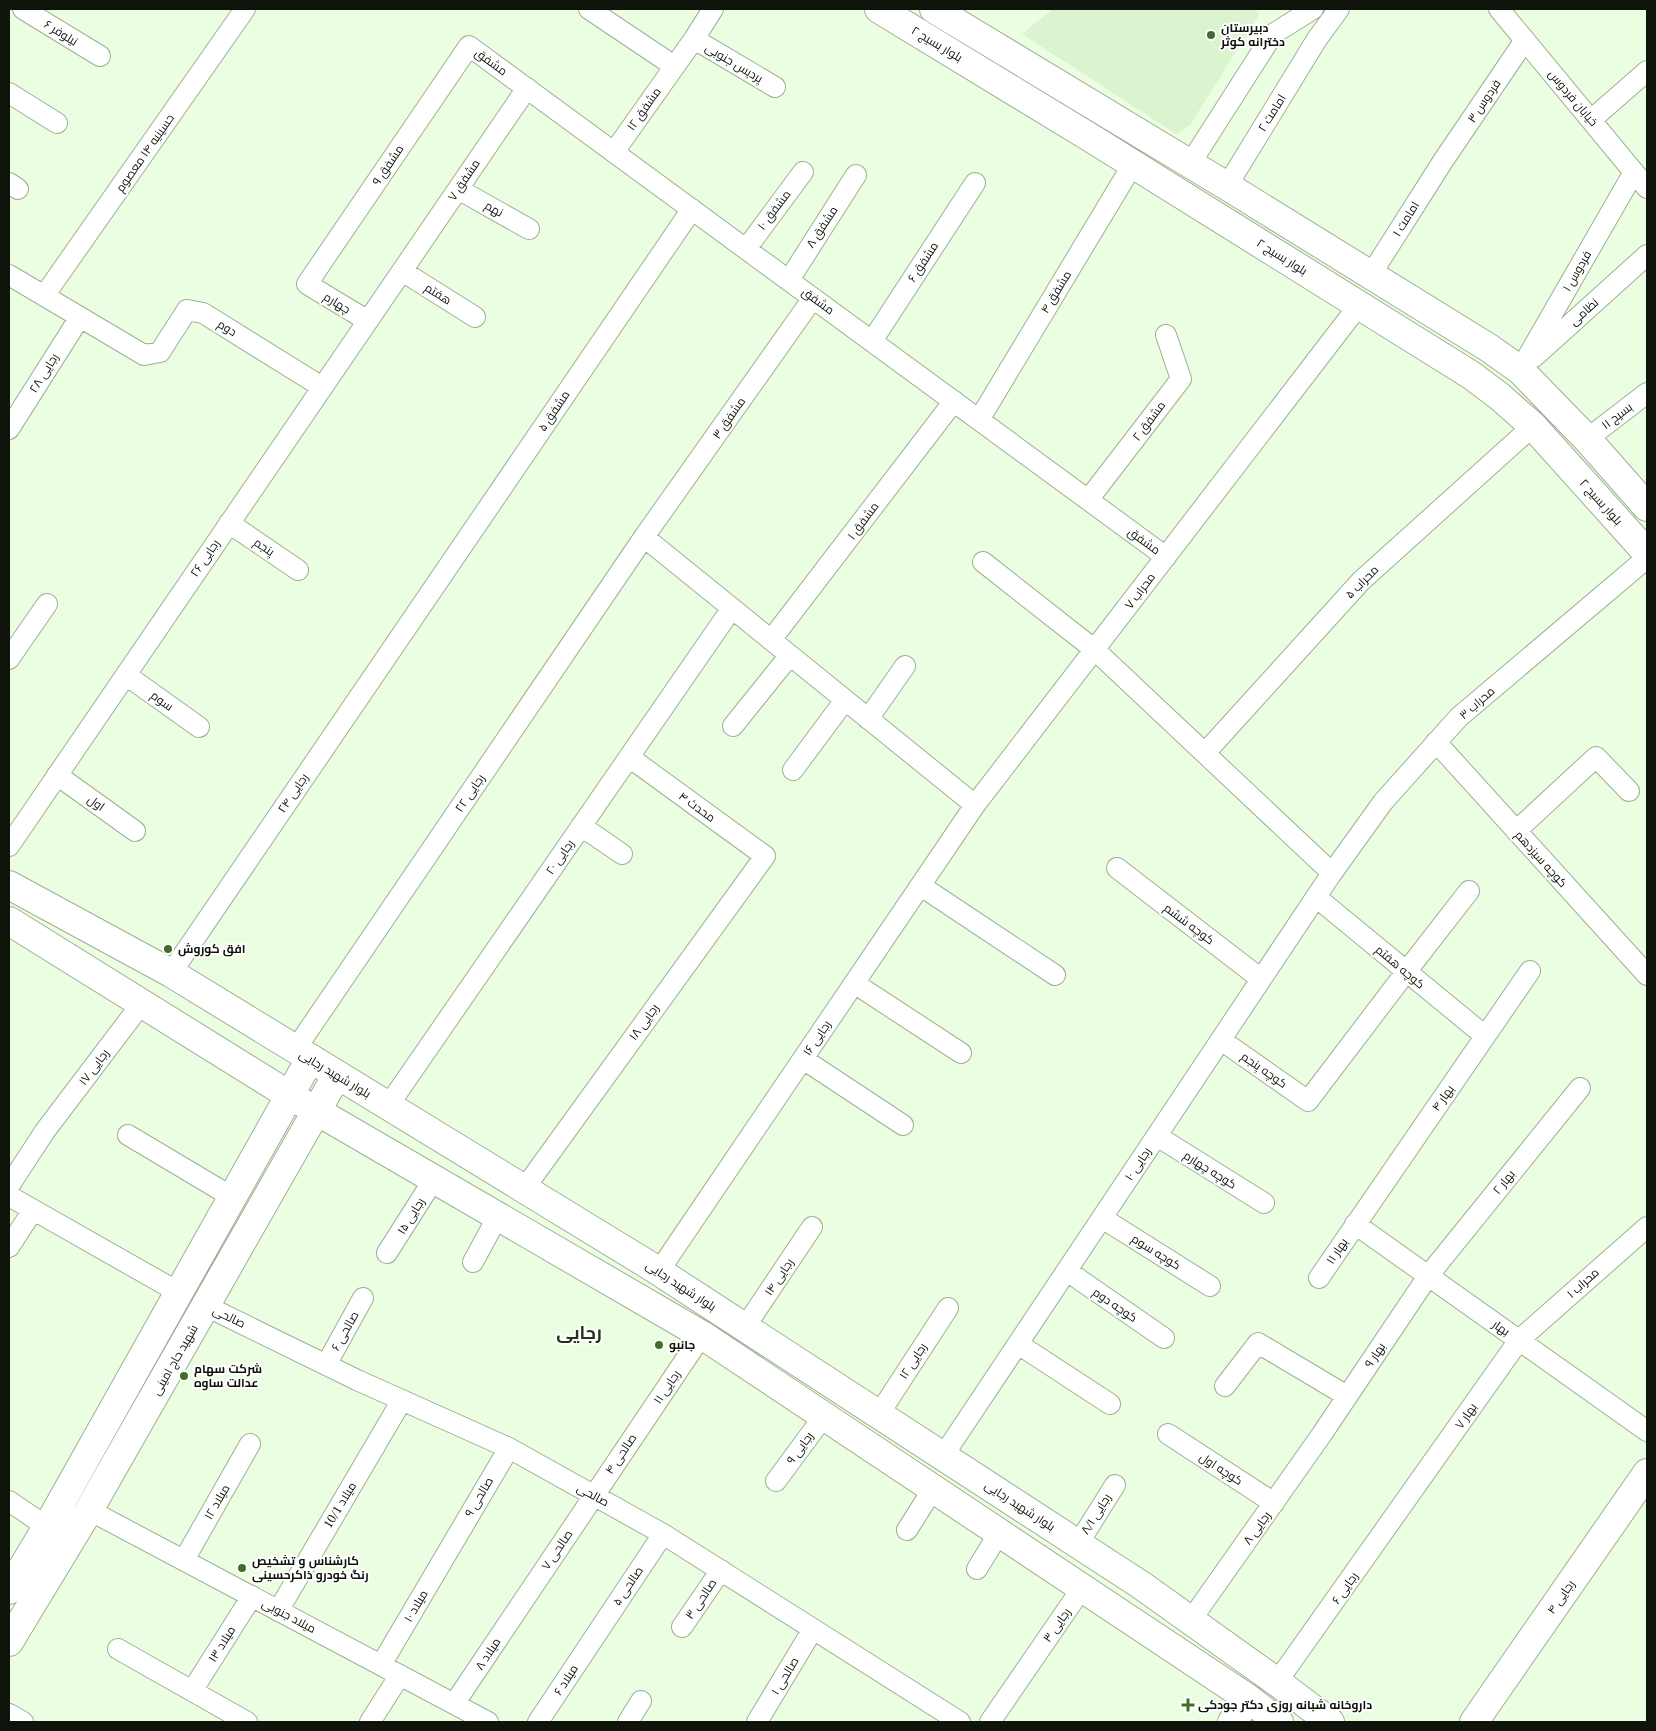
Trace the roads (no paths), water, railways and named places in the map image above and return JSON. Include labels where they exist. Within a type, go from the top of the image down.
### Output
[{"type":"main road","name":"بلوار بسیج ۲","points":[[879,9],[1133,164],[1470,375],[1499,396],[1533,426],[1647,553]]},
{"type":"main road","points":[[942,11],[1489,348],[1520,370],[1587,439],[1647,507]]},
{"type":"main road","points":[[1499,396],[1520,370]]},
{"type":"main road","name":"بلوار شهید رجایی","points":[[9,885],[170,973],[659,1271],[1141,1585],[1278,1682],[1330,1722]]},
{"type":"main road","points":[[9,921],[289,1095],[702,1335],[1248,1699],[1279,1722]]},
{"type":"main road","points":[[9,1590],[47,1527],[264,1142],[289,1095],[303,1054]]},
{"type":"main road","name":"شهید حاج امینی","points":[[9,1642],[89,1510],[337,1075]]},
{"type":"main road","points":[[264,1142],[272,1139],[282,1141],[288,1148],[290,1157]]},
{"type":"main road","name":"رجایی ۴","points":[[1474,1722],[1647,1472]]},
{"type":"main road","points":[[1232,1722],[1248,1699]]},
{"type":"street","name":"نیلوفر ۶","points":[[23,9],[100,56]]},
{"type":"street","name":"حسینیه ۱۴ معصوم","points":[[44,296],[245,9]]},
{"type":"street","points":[[589,9],[674,66]]},
{"type":"street","name":"مشفق ۱۲","points":[[614,152],[713,9]]},
{"type":"street","points":[[1190,164],[1273,34],[1313,9]]},
{"type":"street","name":"امامت ۲","points":[[1227,186],[1318,39],[1339,9]]},
{"type":"street","name":"خیابان فردوس","points":[[1501,10],[1647,188]]},
{"type":"street","name":"پردیس جنوبی","points":[[694,39],[775,87]]},
{"type":"street","name":"فردوس ۳","points":[[1443,161],[1525,40]]},
{"type":"street","name":"مشفق","points":[[469,46],[1166,557]]},
{"type":"street","name":"مشفق ۹","points":[[307,284],[469,46]]},
{"type":"street","points":[[1591,120],[1647,71]]},
{"type":"street","name":"مشفق ۷","points":[[402,271],[527,88]]},
{"type":"street","points":[[9,93],[57,123]]},
{"type":"street","name":"امامت ۱","points":[[1370,276],[1443,161]]},
{"type":"street","name":"مشفق ۴","points":[[979,420],[1133,164]]},
{"type":"street","name":"مشفق ۱۰","points":[[746,249],[803,172]]},
{"type":"street","name":"فردوس ۱","points":[[1520,370],[1634,172]]},
{"type":"street","name":"مشفق ۸","points":[[789,280],[856,175]]},
{"type":"street","name":"مشفق ۶","points":[[872,341],[974,182]]},
{"type":"street","name":"نهم","points":[[458,188],[529,228]]},
{"type":"street","name":"مشفق ۵","points":[[416,613],[692,209]]},
{"type":"street","name":"نظامی","points":[[1520,370],[1647,255]]},
{"type":"street","name":"هفتم","points":[[402,271],[475,317]]},
{"type":"street","name":"رجایی ۲۶","points":[[9,846],[402,271]]},
{"type":"street","points":[[9,275],[80,317]]},
{"type":"street","name":"چهارم","points":[[307,284],[368,321]]},
{"type":"street","name":"مشفق ۳","points":[[644,537],[813,298]]},
{"type":"street","name":"محراب ۷","points":[[976,805],[1359,305]]},
{"type":"street","name":"دوم","points":[[80,317],[144,355],[160,352],[187,310],[203,313],[322,387]]},
{"type":"street","name":"رجایی ۲۸","points":[[9,429],[80,317]]},
{"type":"street","name":"مشفق ۲","points":[[1088,500],[1181,379],[1166,335]]},
{"type":"street","name":"۱۱ بسیج","points":[[1587,439],[1647,393]]},
{"type":"street","name":"مشفق ۱","points":[[771,640],[954,401]]},
{"type":"street","name":"محراب ۵","points":[[1205,753],[1361,581],[1533,426]]},
{"type":"street","name":"پنجم","points":[[229,523],[298,570]]},
{"type":"street","points":[[644,537],[976,805]]},
{"type":"street","name":"رجایی ۲۲","points":[[303,1054],[644,537]]},
{"type":"street","name":"محراب ۳","points":[[1332,872],[1383,802],[1459,717],[1647,558]]},
{"type":"street","points":[[983,562],[1095,650],[1332,872]]},
{"type":"street","points":[[9,659],[46,604]]},
{"type":"street","name":"رجایی ۲۰","points":[[388,1106],[732,608]]},
{"type":"street","name":"رجایی ۲۴","points":[[170,973],[416,613]]},
{"type":"street","points":[[734,726],[790,655]]},
{"type":"street","points":[[868,719],[905,666]]},
{"type":"street","name":"سوم","points":[[126,675],[199,727]]},
{"type":"street","points":[[793,770],[845,700]]},
{"type":"street","name":"کوچه سیزدهم","points":[[1436,742],[1647,975]]},
{"type":"street","name":"محدث ۴","points":[[629,757],[765,856]]},
{"type":"street","points":[[1516,831],[1596,757],[1629,791]]},
{"type":"street","name":"اول","points":[[57,775],[136,831]]},
{"type":"street","name":"رجایی ۱۶","points":[[659,1271],[976,805]]},
{"type":"street","points":[[581,826],[622,854]]},
{"type":"street","name":"رجایی ۱۸","points":[[524,1189],[765,856]]},
{"type":"street","name":"کوچه ششم","points":[[1117,868],[1262,979]]},
{"type":"street","name":"رجایی ۱۰","points":[[944,1456],[1332,872]]},
{"type":"street","points":[[921,886],[1055,975]]},
{"type":"street","points":[[1406,972],[1469,891]]},
{"type":"street","name":"کوچه هفتم","points":[[1316,897],[1486,1036]]},
{"type":"street","name":"بهار ۴","points":[[1355,1224],[1530,971]]},
{"type":"street","name":"کوچه پنجم","points":[[1221,1040],[1308,1101],[1406,972]]},
{"type":"street","points":[[854,983],[961,1053]]},
{"type":"street","name":"رجایی ۱۷","points":[[9,1186],[45,1131],[142,1003]]},
{"type":"street","points":[[803,1059],[903,1125]]},
{"type":"street","name":"بهار ۲","points":[[1428,1276],[1580,1088]]},
{"type":"street","points":[[128,1135],[232,1197]]},
{"type":"street","name":"کوچه چهارم","points":[[1157,1136],[1264,1204]]},
{"type":"street","name":"رجایی ۱۵","points":[[388,1253],[434,1179]]},
{"type":"street","points":[[9,1196],[178,1292]]},
{"type":"street","points":[[9,1247],[33,1210]]},
{"type":"street","points":[[473,1262],[498,1216]]},
{"type":"street","name":"کوچه سوم","points":[[1102,1218],[1210,1286]]},
{"type":"street","name":"بهار","points":[[1355,1224],[1647,1431]]},
{"type":"street","name":"بهار ۱۱","points":[[1319,1278],[1355,1224]]},
{"type":"street","name":"رجایی ۱۴","points":[[745,1327],[812,1227]]},
{"type":"street","name":"محراب ۱","points":[[1519,1340],[1647,1227]]},
{"type":"street","name":"کوچه دوم","points":[[1066,1271],[1164,1338]]},
{"type":"street","name":"بهار ۹","points":[[1322,1434],[1428,1276]]},
{"type":"street","name":"صالحی ۶","points":[[326,1365],[363,1298]]},
{"type":"street","name":"صالحی","points":[[206,1306],[326,1365],[509,1448],[663,1534],[960,1722]]},
{"type":"street","name":"رجایی ۱۲","points":[[878,1414],[948,1308]]},
{"type":"street","name":"رجایی ۱۱","points":[[649,1413],[702,1335]]},
{"type":"street","name":"بهار ۷","points":[[1412,1493],[1519,1340]]},
{"type":"street","points":[[1225,1386],[1258,1343],[1347,1396]]},
{"type":"street","points":[[1018,1344],[1110,1404]]},
{"type":"street","name":"میلاد 10/1","points":[[278,1610],[402,1400]]},
{"type":"street","name":"صالحی ۴","points":[[593,1495],[649,1413]]},
{"type":"street","name":"رجایی ۹","points":[[776,1481],[824,1416]]},
{"type":"street","name":"کوچه اول","points":[[1168,1434],[1274,1503]]},
{"type":"street","name":"رجایی ۸","points":[[1191,1620],[1322,1434]]},
{"type":"street","name":"میلاد ۱۲","points":[[184,1560],[250,1444]]},
{"type":"street","name":"صالحی ۹","points":[[450,1546],[509,1448]]},
{"type":"street","name":"رجایی ۸/۱","points":[[1078,1544],[1115,1485]]},
{"type":"street","points":[[907,1530],[933,1489]]},
{"type":"street","name":"رجایی ۶","points":[[1278,1682],[1412,1493]]},
{"type":"street","name":"صالحی ۷","points":[[521,1604],[593,1495]]},
{"type":"street","points":[[9,1501],[47,1527]]},
{"type":"street","name":"میلاد جنوبی","points":[[89,1510],[454,1704],[476,1719]]},
{"type":"street","name":"صالحی ۵","points":[[593,1637],[663,1534]]},
{"type":"street","points":[[977,1569],[1000,1534]]},
{"type":"street","name":"میلاد ۱۰","points":[[381,1665],[450,1546]]},
{"type":"street","name":"صالحی ۳","points":[[682,1627],[721,1570]]},
{"type":"street","name":"رجایی ۳","points":[[990,1722],[1082,1588]]},
{"type":"street","name":"میلاد ۱۳","points":[[192,1691],[252,1596]]},
{"type":"street","name":"میلاد ۸","points":[[454,1704],[521,1604]]},
{"type":"street","name":"صالحی ۱","points":[[758,1722],[813,1629]]},
{"type":"street","name":"میلاد ۶","points":[[538,1722],[593,1637]]},
{"type":"street","points":[[118,1649],[247,1722]]},
{"type":"street","points":[[370,1722],[400,1675]]},
{"type":"street","points":[[628,1722],[641,1701]]},
{"type":"street","points":[[9,1714],[23,1722]]},
{"type":"place","name":"دبیرستان دخترانه کوثر","points":[[1211,35]]},
{"type":"place","name":"افق کوروش","points":[[168,949]]},
{"type":"place","name":"جانبو","points":[[659,1345]]},
{"type":"place","name":"شرکت سهام عدالت ساوه","points":[[184,1376]]},
{"type":"place","name":"کارشناس و تشخیص رنگ خودرو ذاکرحسینی","points":[[242,1568]]},
{"type":"place","name":"داروخانه شبانه روزی دکتر جودکی","points":[[1188,1705]]},
{"type":"district","name":"رجایی","points":[[579,1333]]}]
